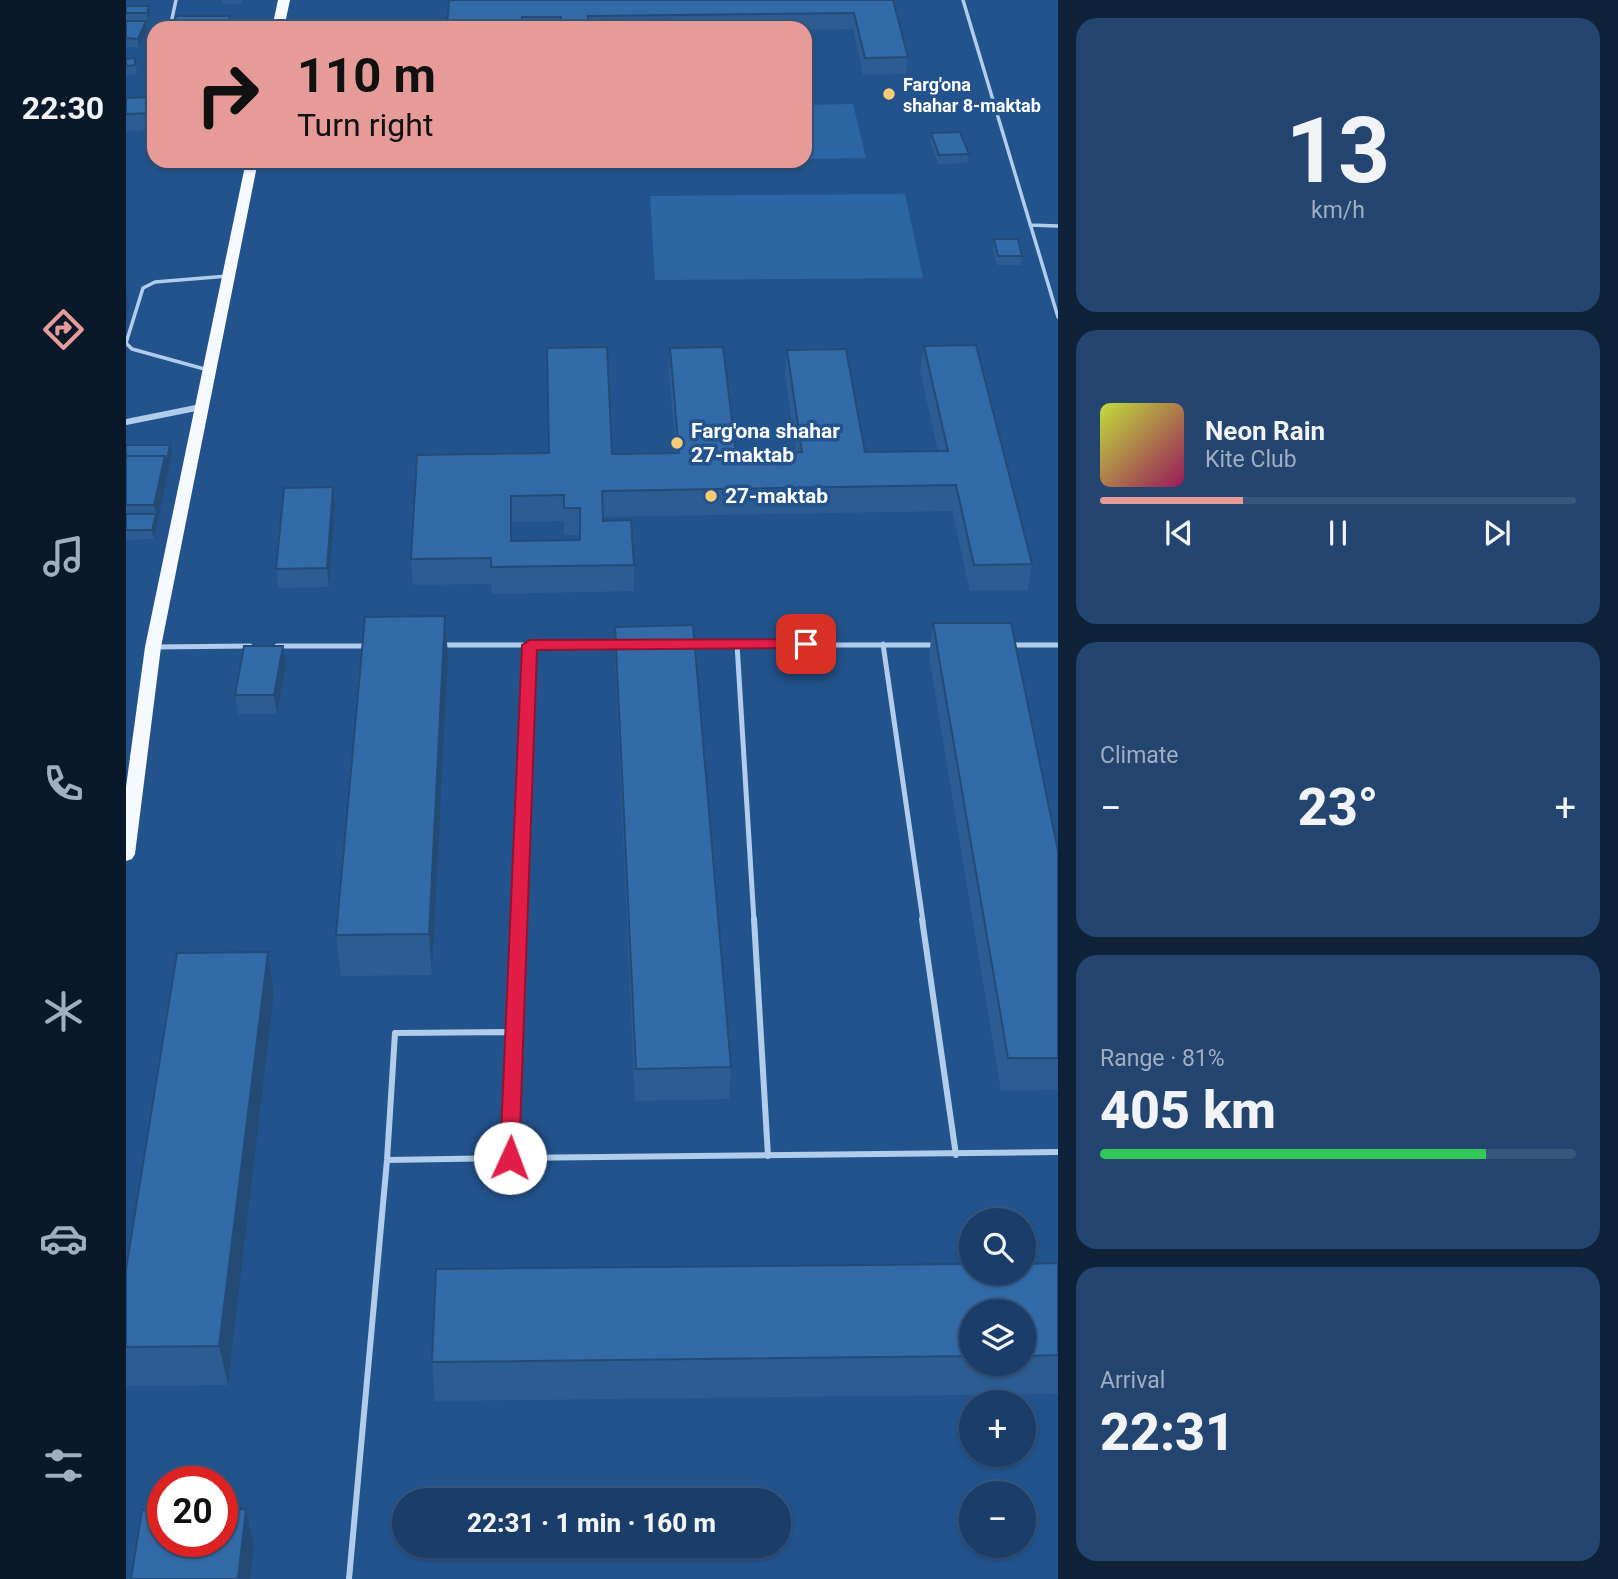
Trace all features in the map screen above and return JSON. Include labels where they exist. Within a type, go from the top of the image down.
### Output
[{"type":"main road","points":[[280,21],[284,0]]},
{"type":"main road","points":[[126,854],[153,647],[251,168]]},
{"type":"street","points":[[126,422],[201,407]]},
{"type":"lane","points":[[172,21],[176,0]]},
{"type":"lane","points":[[963,0],[1058,317]]},
{"type":"lane","points":[[1030,225],[1058,226]]},
{"type":"lane","points":[[209,370],[132,349],[126,343],[143,288],[156,282],[228,276]]},
{"type":"lane","points":[[737,644],[768,1156]]},
{"type":"lane","points":[[883,644],[956,1155]]},
{"type":"lane","points":[[510,1158],[530,645]]},
{"type":"lane","points":[[428,646],[626,645]]},
{"type":"lane","points":[[682,645],[937,645]]},
{"type":"lane","points":[[1004,645],[1058,645]]},
{"type":"lane","points":[[153,647],[373,646]]},
{"type":"lane","points":[[349,1579],[387,1160],[395,1033],[514,1032]]},
{"type":"lane","points":[[387,1160],[1058,1152]]},
{"type":"shaded area","points":[[853,104],[866,158],[812,159],[812,105]]},
{"type":"shaded area","points":[[905,194],[923,278],[655,280],[650,196]]},
{"type":"building","points":[[449,0],[893,0],[908,57],[865,58],[854,13],[588,16],[588,21],[561,21],[561,17],[522,17],[522,21],[448,21]]},
{"type":"building","points":[[126,6],[149,6],[147,13],[126,13]]},
{"type":"building","points":[[176,16],[230,16],[229,21],[175,21]]},
{"type":"building","points":[[126,21],[146,21],[138,39],[126,38]]},
{"type":"building","points":[[135,58],[135,65],[126,66],[126,59]]},
{"type":"building","points":[[147,97],[147,113],[126,114],[126,98]]},
{"type":"building","points":[[960,132],[969,154],[939,155],[931,133]]},
{"type":"building","points":[[994,239],[1018,239],[1022,256],[998,256]]},
{"type":"building","name":"27-maktab","points":[[976,345],[1032,564],[974,565],[956,485],[602,491],[603,521],[631,520],[634,565],[491,567],[491,558],[411,559],[417,455],[549,453],[547,348],[607,347],[612,454],[679,453],[670,348],[723,347],[736,453],[802,452],[787,350],[846,349],[865,452],[948,451],[924,346]],"holes":[[[564,495],[564,508],[580,508],[580,540],[511,541],[511,496]]]},
{"type":"building","points":[[126,445],[170,445],[166,465],[165,456],[126,456]]},
{"type":"building","points":[[126,456],[165,456],[154,505],[126,505]]},
{"type":"building","points":[[333,487],[327,568],[276,569],[284,488]]},
{"type":"building","points":[[126,514],[156,514],[152,530],[126,530]]},
{"type":"building","points":[[445,616],[429,934],[336,935],[365,617]]},
{"type":"building","points":[[933,623],[1011,623],[1058,851],[1058,1058],[1008,1058]]},
{"type":"building","points":[[693,625],[731,1067],[636,1069],[615,627]]},
{"type":"building","points":[[244,646],[283,646],[274,695],[235,695]]},
{"type":"building","points":[[268,952],[219,1346],[126,1347],[126,1269],[177,953]]},
{"type":"building","points":[[1058,1263],[1058,1355],[1036,1356],[1036,1299],[959,1299],[959,1356],[432,1362],[436,1269],[959,1264],[959,1285],[1036,1285],[1036,1264]]},
{"type":"building","points":[[238,1509],[246,1509],[238,1579],[131,1579],[142,1510],[147,1510],[147,1557],[238,1557]]},
{"type":"place","name":"Farg'ona shahar 8-maktab","points":[[889,94]]},
{"type":"place","name":"Farg'ona shahar 27-maktab","points":[[677,443]]},
{"type":"place","name":"27-maktab","points":[[711,496]]},
{"type":"route","points":[[510,1158],[530,645],[806,644]]}]
